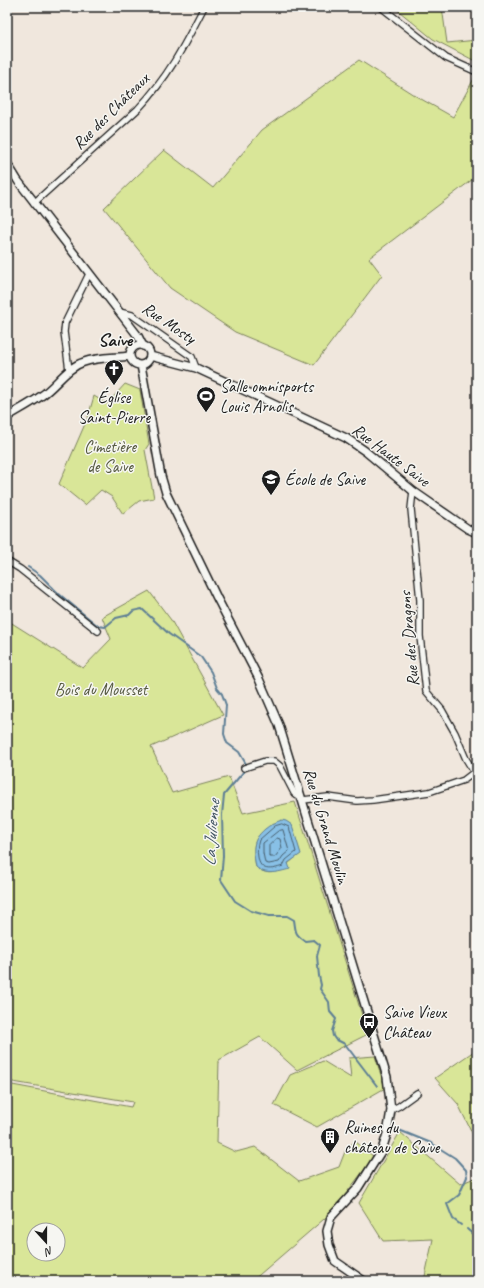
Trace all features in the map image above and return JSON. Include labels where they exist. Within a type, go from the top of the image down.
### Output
[{"type":"street","name":"Rue des Châteaux","points":[[34,203],[138,109],[153,92],[179,55],[204,7]]},
{"type":"street","points":[[381,7],[446,58],[477,72]]},
{"type":"street","name":"Rue Mosty","points":[[7,163],[34,203],[138,336],[143,346]]},
{"type":"street","points":[[69,370],[64,332],[65,323],[89,274]]},
{"type":"street","name":"Rue Mosty","points":[[119,312],[132,315],[192,357],[196,368]]},
{"type":"street","name":"Rue Mosty","points":[[132,329],[134,347]]},
{"type":"street","points":[[143,346],[148,350],[150,356],[147,362],[138,365],[132,362],[130,353],[134,347],[143,346]]},
{"type":"street","points":[[7,416],[41,396],[56,385],[69,370],[82,362],[94,359],[130,356]]},
{"type":"street","name":"Rue Mosty","points":[[150,356],[196,368]]},
{"type":"street","name":"Rue du Grand Moulin","points":[[141,365],[161,476],[166,493],[268,697],[279,725],[387,1077],[391,1110],[387,1134],[382,1150],[358,1188],[332,1217],[327,1231],[329,1245],[335,1261],[364,1281]]},
{"type":"street","name":"Rue Haute Saive","points":[[196,368],[346,438],[365,451],[413,491],[468,529],[477,533]]},
{"type":"street","name":"Rue des Dragons","points":[[413,491],[411,509],[420,600],[420,636],[426,691],[442,710],[455,733],[466,759],[476,771]]},
{"type":"street","points":[[7,561],[20,569],[98,631]]},
{"type":"street","points":[[246,768],[265,761],[274,761],[280,766],[294,793],[303,800],[328,797],[357,801],[428,792],[464,780],[476,771]]},
{"type":"street","points":[[391,1110],[417,1093]]},
{"type":"green space","points":[[394,7],[442,7],[447,43],[477,40],[477,62],[433,39]]},
{"type":"green space","points":[[359,60],[414,95],[453,117],[477,73],[477,176],[369,258],[382,275],[314,365],[235,332],[170,288],[104,208],[164,150],[213,188],[262,130]]},
{"type":"green space","name":"Cimetière de Saive","points":[[125,384],[140,390],[149,444],[145,450],[154,498],[139,501],[123,514],[112,497],[101,490],[85,505],[59,484],[88,417],[94,396],[107,404]]},
{"type":"green space","name":"Bois du Mousset","points":[[149,591],[171,620],[223,715],[151,747],[172,793],[229,777],[243,813],[295,802],[368,1034],[297,1070],[260,1037],[219,1060],[217,1143],[236,1152],[255,1147],[299,1181],[339,1167],[346,1149],[355,1141],[374,1157],[331,1213],[252,1281],[7,1281],[7,1084],[131,1107],[133,1102],[7,1081],[7,620],[83,668],[111,639],[102,617]],"holes":[[[274,823],[296,841],[300,854],[280,870],[268,873],[256,867],[254,851],[256,841],[258,837]]]},
{"type":"green space","points":[[477,1049],[477,1143],[458,1104],[435,1078]]},
{"type":"green space","points":[[375,1056],[385,1088],[317,1127],[274,1105],[290,1075],[323,1061],[351,1078],[349,1058]]},
{"type":"green space","points":[[400,1132],[460,1184],[477,1177],[477,1281],[424,1281],[433,1239],[383,1241],[359,1203]]},
{"type":"water","points":[[282,820],[292,825],[301,854],[288,863],[290,869],[264,872],[256,867],[254,856],[255,842],[260,833]]},
{"type":"waterway","name":"La Julienne","points":[[28,567],[40,575],[59,594],[98,626],[105,627],[116,618],[129,615],[133,611],[142,609],[169,634],[201,657],[211,672],[226,705],[224,734],[227,743],[239,752],[246,764],[245,770],[224,795],[222,815],[223,856],[221,880],[235,901],[251,911],[269,916],[287,916],[294,920],[296,932],[301,938],[305,941],[314,940],[320,945],[317,956],[321,985],[320,989],[329,1002],[330,1012],[336,1019],[332,1031],[333,1036],[335,1039],[345,1044],[377,1086]]},
{"type":"waterway","name":"La Julienne","points":[[394,1128],[431,1143],[455,1158],[466,1170],[467,1177],[459,1195],[447,1204],[453,1219],[461,1225]]},
{"type":"waterway","name":"La Julienne","points":[[467,1229],[477,1238]]},
{"type":"place","name":"Église Saint-Pierre","points":[[114,386]]},
{"type":"place","name":"Salle omnisports Louis Arnolis","points":[[206,413]]},
{"type":"place","name":"École de Saive","points":[[271,496]]},
{"type":"place","name":"Saive Vieux Château","points":[[369,1039]]},
{"type":"place","name":"Ruines du château de Saive","points":[[330,1154]]},
{"type":"district","name":"Saive","points":[[115,340]]}]
